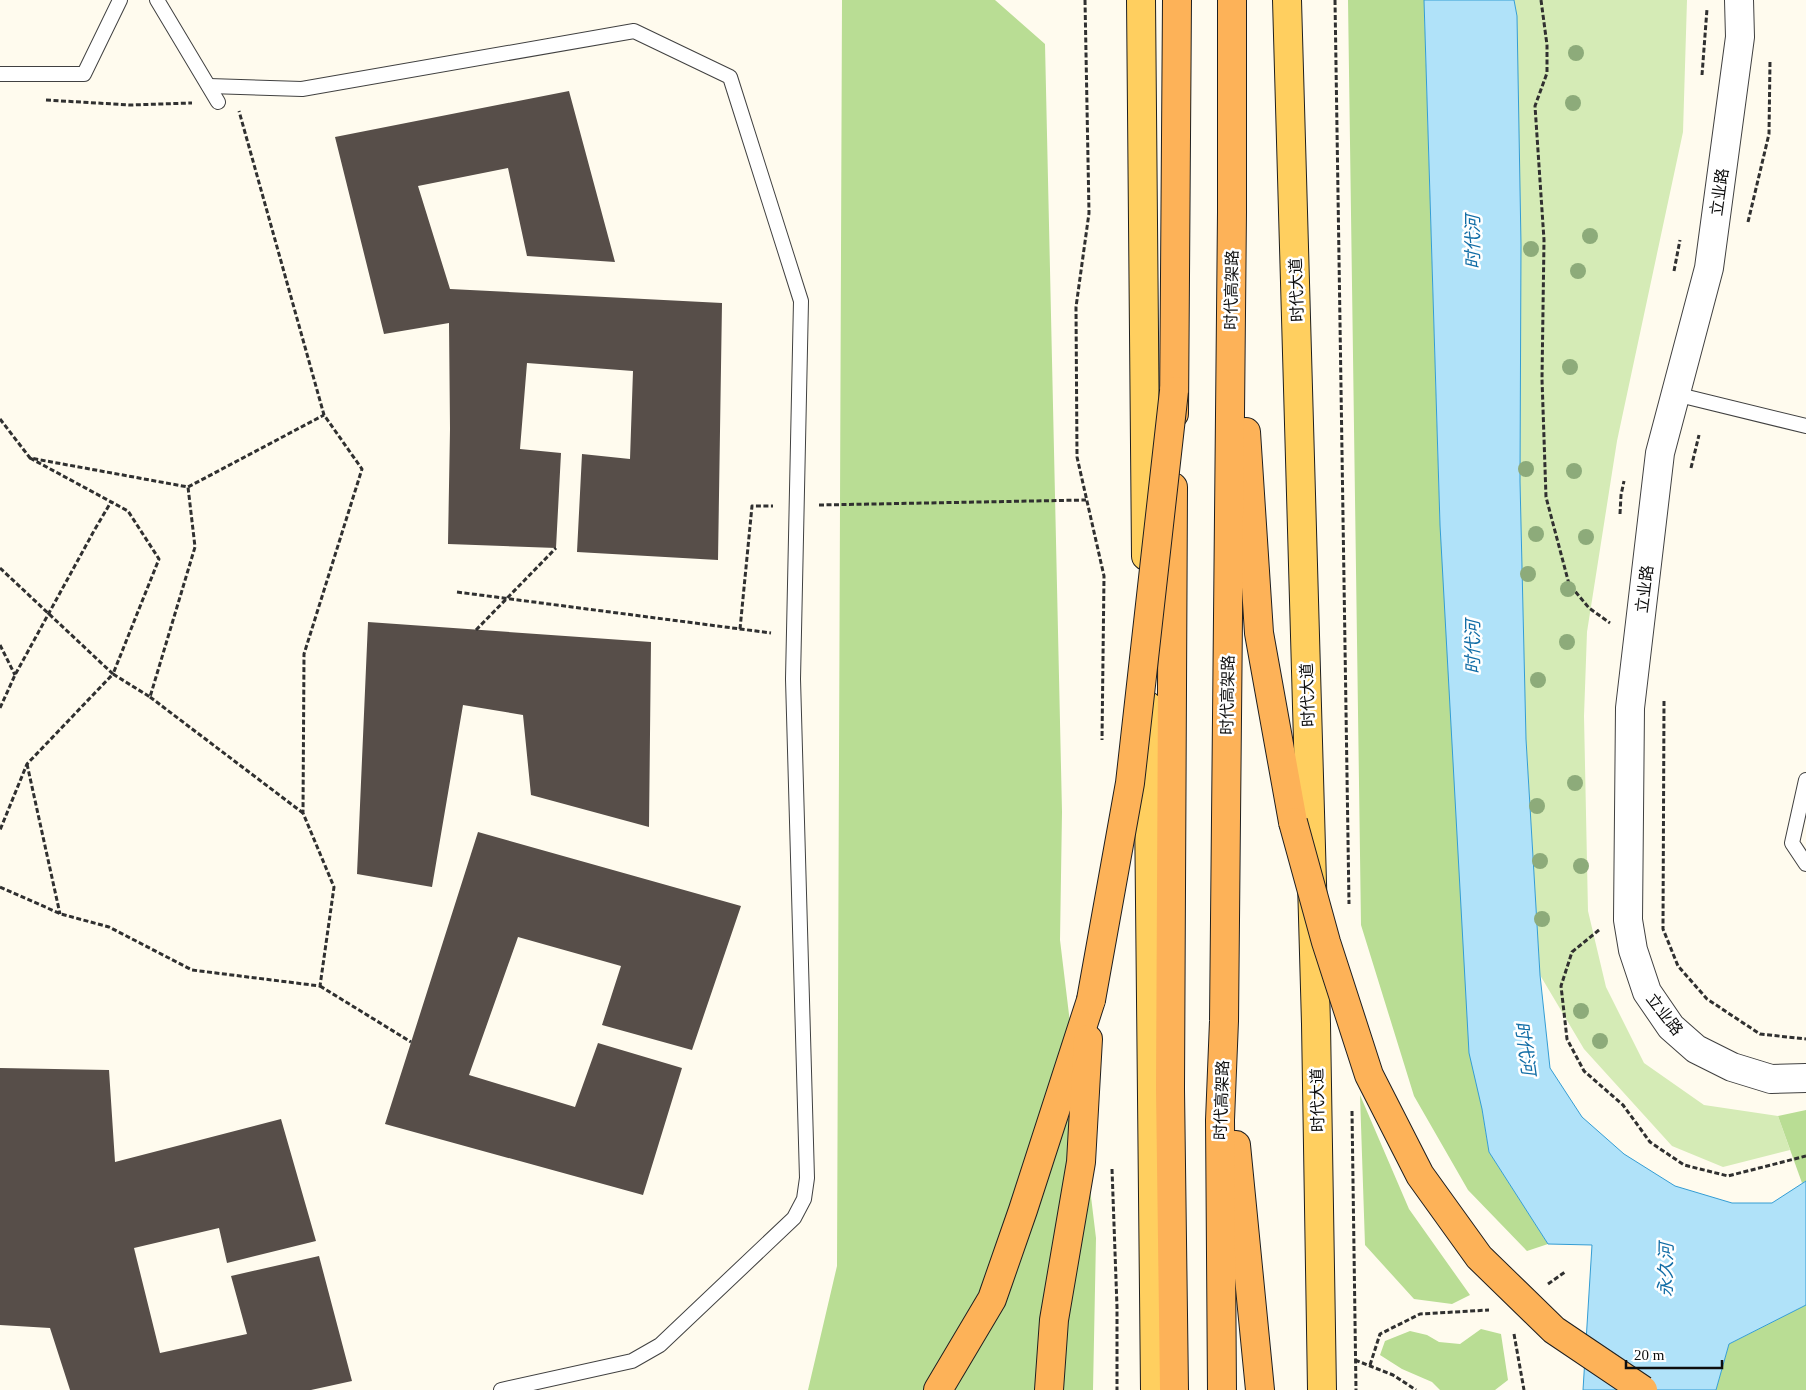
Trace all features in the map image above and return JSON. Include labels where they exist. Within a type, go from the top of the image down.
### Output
[{"type":"highway","points":[[1174,1390],[1170,1089],[1177,0]]},
{"type":"highway","name":"时代高架路","points":[[1222,1390],[1220,1120],[1224,1021],[1232,212],[1232,0]]},
{"type":"highway","points":[[1232,212],[1260,633],[1293,822],[1326,942],[1369,1075],[1420,1175],[1480,1258],[1554,1330],[1643,1390]]},
{"type":"highway","points":[[1048,1390],[1054,1320],[1081,1162],[1091,1000],[1130,783],[1174,391]]},
{"type":"highway","points":[[938,1390],[992,1299],[1091,1000]]},
{"type":"highway","points":[[1224,1021],[1260,1390]]},
{"type":"main road","points":[[1141,0],[1155,1390]]},
{"type":"main road","name":"时代大道","points":[[1287,0],[1316,1034],[1322,1390]]},
{"type":"street","name":"立业路","points":[[1739,0],[1740,37],[1709,268],[1660,453],[1630,708],[1628,920],[1633,950],[1647,992],[1671,1027],[1696,1049],[1732,1067],[1771,1079],[1806,1078]]},
{"type":"lane","points":[[0,74],[84,74],[120,0]]},
{"type":"lane","points":[[157,0],[218,102]]},
{"type":"lane","points":[[209,86],[302,90],[634,31],[730,77],[801,301],[793,680],[807,1178],[804,1199],[794,1218],[660,1345],[632,1361],[501,1390]]},
{"type":"lane","points":[[1675,394],[1806,426]]},
{"type":"lane","points":[[1806,780],[1792,842],[1806,864]]},
{"type":"lane","points":[[1792,842],[1806,846]]},
{"type":"path","points":[[1085,0],[1089,214],[1076,317],[1077,457],[1104,576],[1102,746]]},
{"type":"path","points":[[1335,0],[1349,910]]},
{"type":"path","points":[[1541,0],[1547,45],[1546,73],[1535,106],[1544,240],[1542,379],[1546,497],[1569,584],[1589,608],[1614,626]]},
{"type":"path","points":[[1746,229],[1769,134],[1770,57]]},
{"type":"path","points":[[40,100],[130,105],[237,102],[324,415],[362,469],[304,654],[303,813],[334,887],[320,986]]},
{"type":"path","points":[[1690,472],[1706,402]]},
{"type":"path","points":[[30,458],[188,488],[324,415]]},
{"type":"path","points":[[0,419],[30,458],[128,511],[158,558],[113,674],[27,764],[0,830]]},
{"type":"path","points":[[150,697],[195,547],[188,488]]},
{"type":"path","points":[[740,629],[752,506],[1086,500]]},
{"type":"path","points":[[0,708],[15,675],[111,502]]},
{"type":"path","points":[[476,630],[556,548]]},
{"type":"path","points":[[0,568],[113,674],[150,697],[303,813]]},
{"type":"path","points":[[457,592],[794,636]]},
{"type":"path","points":[[0,646],[15,675]]},
{"type":"path","points":[[1664,693],[1663,929],[1678,966],[1707,1000],[1760,1034],[1806,1039]]},
{"type":"path","points":[[27,764],[61,914]]},
{"type":"path","points":[[0,887],[61,914],[110,927],[192,970],[320,986],[411,1042]]},
{"type":"path","points":[[1601,928],[1572,952],[1561,986],[1567,1039],[1584,1071],[1623,1105],[1650,1142],[1684,1165],[1728,1176],[1806,1156]]},
{"type":"path","points":[[1352,1110],[1356,1390]]},
{"type":"path","points":[[1112,1159],[1117,1306],[1117,1390]]},
{"type":"path","points":[[1541,1288],[1565,1272]]},
{"type":"path","points":[[1370,1365],[1380,1334],[1420,1314],[1490,1310]]},
{"type":"path","points":[[1513,1327],[1524,1390]]},
{"type":"path","points":[[1355,1360],[1393,1375],[1416,1390]]},
{"type":"green space","points":[[842,0],[995,0],[1045,44],[1062,812],[1060,940],[1096,1238],[1093,1390],[808,1390],[837,1266]]},
{"type":"green space","points":[[1348,0],[1424,0],[1440,525],[1482,1109],[1489,1152],[1548,1244],[1527,1251],[1468,1190],[1414,1096],[1361,925]]},
{"type":"green space","points":[[1514,0],[1687,0],[1683,132],[1617,441],[1587,632],[1584,716],[1588,911],[1606,987],[1644,1063],[1704,1105],[1778,1116],[1790,1150],[1723,1167],[1672,1146],[1584,1049],[1540,975],[1526,739],[1520,481],[1521,245],[1517,16]]},
{"type":"green space","points":[[1360,1095],[1409,1209],[1470,1295],[1452,1304],[1414,1299],[1365,1245]]},
{"type":"green space","points":[[1806,1110],[1806,1181],[1802,1183],[1778,1116]]},
{"type":"green space","points":[[1806,1305],[1806,1390],[1716,1390],[1729,1344]]},
{"type":"green space","points":[[1481,1329],[1501,1334],[1508,1380],[1495,1390],[1440,1390],[1432,1382],[1402,1369],[1380,1355],[1385,1341],[1410,1331],[1427,1335],[1439,1342],[1460,1344]]},
{"type":"water","points":[[1424,0],[1514,0],[1517,16],[1521,245],[1520,481],[1526,739],[1540,975],[1550,1068],[1582,1117],[1624,1154],[1675,1186],[1732,1203],[1772,1203],[1806,1181],[1806,1305],[1729,1344],[1716,1390],[1583,1390],[1592,1245],[1548,1244],[1489,1152],[1482,1109],[1469,1053],[1440,525]]},
{"type":"building","points":[[569,91],[615,262],[527,256],[508,168],[418,186],[450,289],[722,303],[718,560],[577,552],[582,454],[630,459],[633,371],[527,363],[520,449],[561,453],[556,548],[448,544],[449,323],[384,334],[335,137]]},
{"type":"building","points":[[368,622],[651,642],[649,827],[531,795],[523,715],[463,705],[432,887],[357,874]]},
{"type":"building","points":[[478,832],[741,906],[692,1050],[602,1025],[621,966],[518,937],[469,1075],[575,1107],[598,1043],[682,1068],[643,1195],[385,1124]]},
{"type":"building","points":[[0,1068],[109,1070],[115,1162],[281,1119],[316,1241],[227,1263],[219,1228],[134,1248],[160,1353],[247,1334],[231,1276],[319,1256],[352,1381],[311,1390],[70,1390],[50,1328],[0,1325]]},
{"type":"water label","name":"时代河","points":[[1473,242]]},
{"type":"water label","name":"时代河","points":[[1473,647]]},
{"type":"water label","name":"时代河","points":[[1525,1048]]},
{"type":"water label","name":"永久河","points":[[1666,1270]]}]
